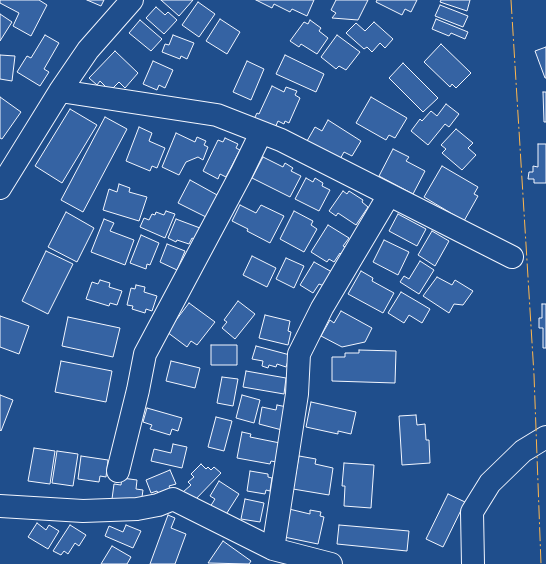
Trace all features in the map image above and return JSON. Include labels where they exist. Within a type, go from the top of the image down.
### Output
[{"type":"street","points":[[0,188],[60,91],[88,50],[132,0]]},
{"type":"street","points":[[60,91],[217,115],[281,140],[512,258]]},
{"type":"street","points":[[118,471],[138,390],[145,354],[262,133]]},
{"type":"street","points":[[273,549],[297,394],[299,354],[322,308],[389,195]]},
{"type":"street","points":[[473,564],[472,512],[490,484],[523,451],[546,437]]},
{"type":"street","points":[[0,506],[84,511],[137,509],[158,505],[173,499],[273,549],[331,564]]},
{"type":"building","points":[[0,0],[39,0],[47,5],[31,36],[13,26],[19,13],[0,3]]},
{"type":"building","points":[[87,0],[104,0],[101,6]]},
{"type":"building","points":[[161,0],[193,0],[179,16]]},
{"type":"building","points":[[256,0],[314,0],[307,16],[292,9],[290,12],[274,4],[272,8]]},
{"type":"building","points":[[336,0],[368,0],[358,20],[332,18],[336,13],[331,10]]},
{"type":"building","points":[[377,0],[417,0],[411,12],[405,9],[402,15],[376,2]]},
{"type":"building","points":[[441,0],[470,0],[467,11],[440,2]]},
{"type":"building","points":[[198,2],[215,14],[199,37],[182,25]]},
{"type":"building","points":[[440,5],[468,16],[463,27],[435,16]]},
{"type":"building","points":[[156,7],[165,15],[168,12],[177,20],[164,34],[146,18]]},
{"type":"building","points":[[0,14],[12,22],[0,41]]},
{"type":"building","points":[[220,19],[240,32],[227,54],[206,41]]},
{"type":"building","points":[[436,19],[468,32],[465,39],[451,33],[449,36],[432,29]]},
{"type":"building","points":[[140,20],[162,39],[151,51],[129,33]]},
{"type":"building","points":[[310,20],[321,28],[319,31],[328,38],[317,54],[301,44],[299,47],[290,41],[304,22],[308,24]]},
{"type":"building","points":[[374,22],[393,39],[385,48],[380,43],[372,52],[367,47],[364,49],[346,33],[356,23],[365,31]]},
{"type":"building","points":[[45,35],[59,43],[44,69],[49,72],[40,86],[17,72],[27,56],[31,58]]},
{"type":"building","points":[[173,35],[194,43],[187,59],[181,56],[180,59],[162,52],[165,44],[169,45]]},
{"type":"building","points":[[337,35],[360,52],[346,70],[339,66],[336,69],[321,57]]},
{"type":"building","points":[[441,44],[471,73],[456,88],[452,84],[450,87],[424,62]]},
{"type":"building","points":[[546,47],[546,78],[545,78],[535,51]]},
{"type":"building","points":[[115,51],[138,73],[125,88],[119,82],[110,91],[100,81],[97,85],[89,78]]},
{"type":"building","points":[[0,55],[15,56],[12,81],[0,79]]},
{"type":"building","points":[[285,55],[324,74],[316,92],[276,74]]},
{"type":"building","points":[[153,61],[173,70],[165,88],[159,85],[157,90],[143,84]]},
{"type":"building","points":[[247,61],[264,69],[251,100],[233,92]]},
{"type":"building","points":[[403,63],[438,98],[423,112],[389,78]]},
{"type":"building","points":[[272,86],[284,92],[286,87],[297,91],[295,95],[300,98],[289,123],[285,121],[284,124],[278,121],[275,128],[254,119],[257,113],[259,114]]},
{"type":"building","points":[[543,92],[546,92],[546,122],[544,122]]},
{"type":"building","points":[[0,97],[21,112],[2,139],[0,138]]},
{"type":"building","points":[[371,97],[407,118],[395,138],[389,135],[386,140],[356,123]]},
{"type":"building","points":[[446,104],[459,114],[449,127],[445,124],[428,145],[411,131],[420,119],[422,121],[431,111],[437,116]]},
{"type":"building","points":[[70,109],[97,125],[62,183],[35,166]]},
{"type":"building","points":[[105,117],[127,129],[83,212],[61,200]]},
{"type":"building","points":[[328,120],[361,141],[352,156],[344,152],[339,161],[307,141],[315,127],[322,131]]},
{"type":"building","points":[[139,127],[152,133],[149,141],[165,148],[157,168],[152,166],[150,171],[126,161]]},
{"type":"building","points":[[456,129],[473,143],[468,148],[476,155],[462,170],[442,153],[446,149],[441,145]]},
{"type":"building","points":[[176,133],[195,142],[197,137],[206,141],[204,145],[208,147],[203,160],[198,157],[186,162],[179,175],[162,167]]},
{"type":"building","points":[[225,138],[238,144],[236,148],[240,150],[226,177],[220,174],[218,179],[203,171],[218,140],[223,142]]},
{"type":"building","points":[[538,144],[546,144],[546,183],[534,183],[534,179],[528,179],[529,172],[533,172],[533,166],[538,167]]},
{"type":"building","points":[[393,149],[409,157],[406,161],[425,171],[413,194],[379,176]]},
{"type":"building","points":[[263,157],[283,167],[285,163],[293,168],[291,171],[301,176],[290,197],[252,178]]},
{"type":"building","points":[[442,166],[478,187],[474,194],[478,196],[464,221],[424,197]]},
{"type":"building","points":[[306,178],[313,182],[315,178],[323,183],[322,186],[330,190],[319,211],[295,199]]},
{"type":"building","points":[[190,180],[219,196],[208,218],[178,203]]},
{"type":"building","points":[[119,184],[130,188],[129,192],[147,197],[139,221],[103,210],[109,189],[117,192]]},
{"type":"building","points":[[343,191],[347,194],[349,191],[363,200],[362,202],[368,207],[356,225],[338,213],[336,216],[329,211]]},
{"type":"building","points":[[240,205],[256,213],[261,205],[284,216],[270,243],[232,221]]},
{"type":"building","points":[[166,211],[175,214],[165,238],[140,227],[144,218],[149,220],[152,214],[155,215],[156,212],[164,215]]},
{"type":"building","points":[[294,211],[313,221],[311,225],[317,229],[304,252],[280,239]]},
{"type":"building","points":[[66,212],[94,228],[77,262],[48,247]]},
{"type":"building","points":[[398,214],[426,229],[417,246],[389,231]]},
{"type":"building","points":[[104,219],[114,223],[110,231],[134,240],[125,265],[91,252]]},
{"type":"building","points":[[176,219],[200,228],[196,240],[192,238],[189,244],[177,240],[176,242],[168,238]]},
{"type":"building","points":[[328,225],[349,238],[343,246],[348,248],[343,256],[340,253],[334,262],[329,259],[327,262],[311,252]]},
{"type":"building","points":[[432,231],[449,241],[435,266],[418,255]]},
{"type":"building","points":[[141,235],[159,243],[150,265],[147,264],[146,269],[130,263]]},
{"type":"building","points":[[384,240],[409,252],[398,275],[373,262]]},
{"type":"building","points":[[167,244],[185,251],[177,270],[160,262]]},
{"type":"building","points":[[46,251],[73,264],[48,314],[22,301]]},
{"type":"building","points":[[252,256],[276,268],[267,287],[243,275]]},
{"type":"building","points":[[286,258],[304,266],[294,288],[276,279]]},
{"type":"building","points":[[420,261],[434,270],[419,294],[400,282],[404,276],[409,279]]},
{"type":"building","points":[[314,262],[332,272],[324,286],[319,284],[313,293],[300,285]]},
{"type":"building","points":[[361,271],[373,278],[372,281],[394,293],[383,313],[348,294]]},
{"type":"building","points":[[437,277],[452,285],[455,280],[473,291],[463,305],[454,304],[449,313],[423,296]]},
{"type":"building","points":[[100,280],[110,283],[109,287],[122,291],[117,305],[110,303],[109,306],[86,299],[92,282],[98,284]]},
{"type":"building","points":[[136,285],[145,287],[144,292],[157,296],[152,311],[146,309],[145,313],[132,309],[133,306],[127,305],[131,288],[135,289]]},
{"type":"building","points":[[401,292],[430,309],[422,323],[409,315],[404,323],[388,313]]},
{"type":"building","points":[[238,301],[255,314],[235,339],[222,328],[227,322],[224,320]]},
{"type":"building","points":[[189,303],[215,322],[197,345],[191,341],[187,347],[167,332]]},
{"type":"building","points":[[542,304],[546,304],[546,348],[543,348],[543,328],[539,328],[539,318],[542,318]]},
{"type":"building","points":[[341,311],[372,328],[365,342],[342,347],[321,336],[330,320],[334,323]]},
{"type":"building","points":[[265,315],[290,321],[288,331],[291,332],[288,345],[259,338]]},
{"type":"building","points":[[0,316],[29,326],[19,354],[0,347]]},
{"type":"building","points":[[68,317],[120,328],[113,357],[62,346]]},
{"type":"building","points":[[211,345],[237,345],[237,365],[211,365]]},
{"type":"building","points":[[256,346],[290,355],[286,367],[277,364],[276,367],[269,365],[268,368],[262,366],[263,361],[252,359]]},
{"type":"building","points":[[359,350],[396,351],[395,383],[332,381],[332,357],[345,357],[345,353],[359,353]]},
{"type":"building","points":[[61,361],[112,371],[106,402],[55,392]]},
{"type":"building","points":[[171,361],[200,368],[195,388],[166,381]]},
{"type":"building","points":[[246,371],[286,378],[284,394],[243,387]]},
{"type":"building","points":[[222,377],[238,379],[233,406],[217,403]]},
{"type":"building","points":[[0,395],[13,400],[1,431],[0,430]]},
{"type":"building","points":[[242,395],[260,400],[254,423],[236,418]]},
{"type":"building","points":[[311,402],[356,412],[351,434],[338,431],[338,434],[306,427]]},
{"type":"building","points":[[277,405],[287,407],[282,430],[259,424],[262,407],[276,410]]},
{"type":"building","points":[[147,408],[182,418],[178,431],[172,429],[170,435],[150,429],[152,425],[143,422]]},
{"type":"building","points":[[416,415],[417,425],[425,424],[426,440],[429,440],[430,463],[402,465],[399,416]]},
{"type":"building","points":[[216,417],[232,421],[224,451],[208,447]]},
{"type":"building","points":[[242,432],[251,434],[250,437],[280,443],[276,462],[271,461],[270,464],[237,458]]},
{"type":"building","points":[[173,444],[187,447],[182,468],[151,461],[154,449],[171,453]]},
{"type":"building","points":[[34,448],[55,451],[50,484],[28,481]]},
{"type":"building","points":[[57,451],[78,454],[73,486],[52,483]]},
{"type":"building","points":[[81,456],[108,460],[106,477],[100,476],[99,482],[78,479]]},
{"type":"building","points":[[299,456],[316,459],[315,464],[333,468],[329,495],[293,489]]},
{"type":"building","points":[[344,463],[374,465],[371,508],[344,506],[345,486],[342,486]]},
{"type":"building","points":[[201,464],[206,469],[208,467],[211,470],[214,467],[221,473],[193,502],[183,492],[191,485],[188,482],[194,477],[191,474]]},
{"type":"building","points":[[170,470],[176,484],[169,486],[171,490],[160,498],[157,491],[151,493],[146,480]]},
{"type":"building","points":[[250,471],[268,474],[268,477],[272,478],[270,491],[266,490],[265,494],[247,491]]},
{"type":"building","points":[[122,478],[137,480],[136,489],[143,490],[141,504],[112,499],[114,484],[121,485]]},
{"type":"building","points":[[219,481],[239,494],[225,516],[210,507],[215,499],[210,496]]},
{"type":"building","points":[[448,494],[465,502],[443,547],[426,539]]},
{"type":"building","points":[[245,499],[264,503],[260,522],[241,519]]},
{"type":"building","points":[[289,509],[310,514],[310,510],[321,512],[320,516],[324,517],[318,544],[284,537]]},
{"type":"building","points":[[168,515],[175,518],[171,528],[186,534],[175,564],[150,564]]},
{"type":"building","points":[[37,523],[46,530],[49,525],[59,531],[48,549],[28,537]]},
{"type":"building","points":[[70,525],[86,535],[79,546],[75,543],[68,554],[64,551],[61,555],[53,551]]},
{"type":"building","points":[[126,525],[141,531],[133,548],[105,536],[109,526],[123,532]]},
{"type":"building","points":[[339,525],[409,531],[407,551],[337,544]]},
{"type":"building","points":[[223,541],[251,561],[249,564],[208,563]]},
{"type":"building","points":[[112,546],[131,557],[127,564],[101,564]]},
{"type":"power","points":[[511,0],[534,375],[541,564]]}]
